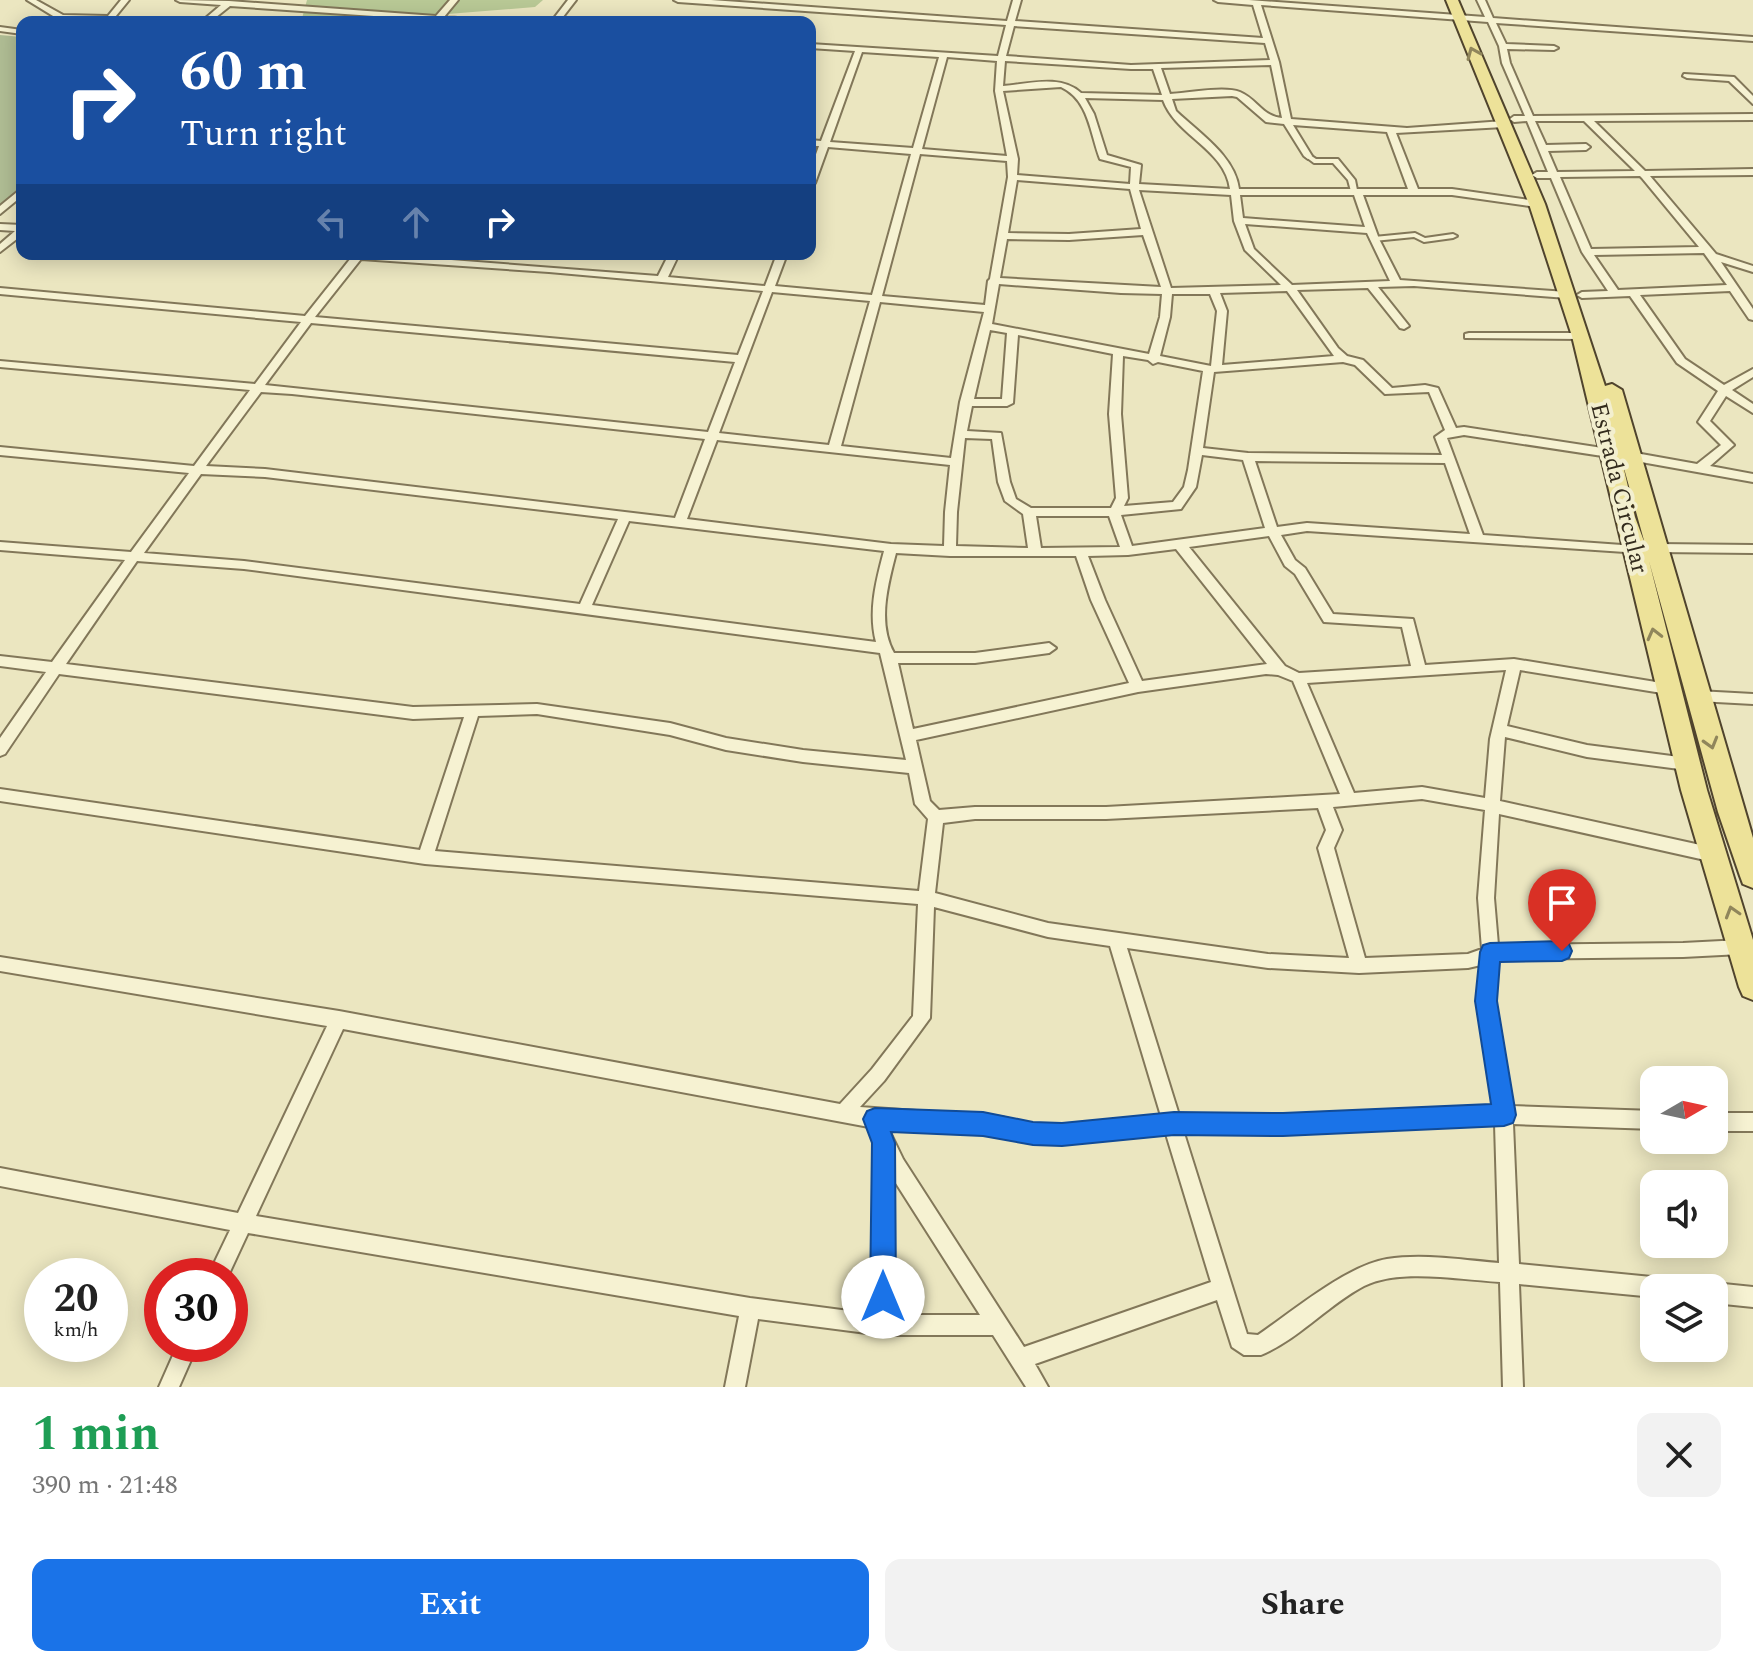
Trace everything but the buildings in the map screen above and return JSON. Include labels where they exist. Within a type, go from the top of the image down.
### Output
[{"type":"main road","points":[[1466,12],[1509,122],[1545,176],[1620,454]]},
{"type":"main road","name":"Estrada Circular","points":[[1509,122],[1537,204],[1575,295],[1581,336],[1620,454],[1624,517],[1647,549],[1668,689],[1753,987]]},
{"type":"main road","points":[[1647,549],[1748,850],[1753,876]]},
{"type":"street","points":[[31,0],[59,16]]},
{"type":"street","points":[[111,16],[125,0]]},
{"type":"street","points":[[180,0],[391,16]]},
{"type":"street","points":[[440,16],[454,0]]},
{"type":"street","points":[[560,16],[572,0]]},
{"type":"street","points":[[678,0],[1269,41]]},
{"type":"street","points":[[950,552],[960,434],[990,309],[1013,177],[1013,159],[999,89],[1001,60],[1017,0]]},
{"type":"street","points":[[1218,0],[1466,12],[1503,46],[1506,63],[1542,148],[1545,176],[1587,252],[1616,295]]},
{"type":"street","points":[[1276,0],[1466,12],[1753,39]]},
{"type":"street","points":[[1466,12],[1481,0]]},
{"type":"street","points":[[212,16],[229,2]]},
{"type":"street","points":[[1256,3],[1275,62],[1287,121],[1308,156],[1314,161],[1335,161],[1351,180],[1396,283]]},
{"type":"street","points":[[816,46],[1156,67],[1275,62]]},
{"type":"street","points":[[1503,46],[1554,48]]},
{"type":"street","points":[[816,167],[859,50]]},
{"type":"street","points":[[834,449],[943,56]]},
{"type":"street","points":[[1156,67],[1164,97],[1184,126],[1228,166],[1236,192],[1239,221],[1250,250],[1287,286],[1323,337],[1343,359]]},
{"type":"street","points":[[1687,76],[1728,78],[1739,84],[1753,101]]},
{"type":"street","points":[[1739,84],[1753,84]]},
{"type":"street","points":[[999,89],[1070,86],[1092,119],[1103,157],[1136,165],[1134,187],[1145,232],[1167,291],[1165,317],[1153,361]]},
{"type":"street","points":[[1078,95],[1164,97],[1236,94],[1266,119],[1391,131],[1531,120],[1753,117]]},
{"type":"street","points":[[1588,120],[1645,176],[1709,253],[1753,317]]},
{"type":"street","points":[[1391,131],[1414,192]]},
{"type":"street","points":[[816,143],[1013,159]]},
{"type":"street","points":[[1542,148],[1586,147]]},
{"type":"street","points":[[1545,176],[1753,172]]},
{"type":"street","points":[[1013,177],[1236,192],[1452,192],[1537,204]]},
{"type":"street","points":[[0,211],[16,196]]},
{"type":"street","points":[[1239,221],[1372,234],[1415,235],[1426,240],[1453,236]]},
{"type":"street","points":[[1002,236],[1069,237],[1145,232]]},
{"type":"street","points":[[0,249],[16,234]]},
{"type":"street","points":[[1587,252],[1709,253],[1753,269]]},
{"type":"street","points":[[0,750],[133,559],[308,319],[355,260]]},
{"type":"street","points":[[458,260],[990,309]]},
{"type":"street","points":[[549,269],[554,260]]},
{"type":"street","points":[[661,280],[671,260]]},
{"type":"street","points":[[679,523],[780,260]]},
{"type":"street","points":[[993,281],[1167,291],[1396,283],[1575,295],[1732,288]]},
{"type":"street","points":[[1370,284],[1404,326]]},
{"type":"street","points":[[0,291],[743,359]]},
{"type":"street","points":[[960,434],[997,436],[1004,482],[1011,501],[1029,512],[1085,513],[1177,506],[1190,487],[1222,311],[1214,291]]},
{"type":"street","points":[[1634,294],[1681,361],[1753,409]]},
{"type":"street","points":[[986,326],[1153,361],[1212,369],[1343,359],[1359,362],[1389,392],[1434,390],[1452,432]]},
{"type":"street","points":[[966,402],[1007,403],[1013,330]]},
{"type":"street","points":[[1469,336],[1581,336]]},
{"type":"street","points":[[1118,354],[1115,414],[1122,498],[1115,509],[1128,551]]},
{"type":"street","points":[[0,364],[956,462]]},
{"type":"street","points":[[1700,468],[1727,446],[1704,422],[1724,390],[1753,372]]},
{"type":"street","points":[[1478,538],[1441,437],[1452,432],[1620,454],[1753,478]]},
{"type":"street","points":[[0,451],[199,470],[265,473],[891,548],[950,552],[1128,551],[1272,530],[1351,529],[1647,549],[1753,549]]},
{"type":"street","points":[[1197,451],[1248,457],[1447,459]]},
{"type":"street","points":[[1248,457],[1272,530],[1290,563],[1300,571],[1329,619],[1408,622],[1419,671]]},
{"type":"street","points":[[1029,512],[1035,553]]},
{"type":"street","points":[[584,609],[625,517]]},
{"type":"street","points":[[1180,545],[1280,670],[1298,678],[1514,664],[1668,689]]},
{"type":"street","points":[[0,546],[133,559],[244,565],[584,609],[887,653],[975,658],[1049,648]]},
{"type":"street","points":[[891,548],[881,584],[887,653],[923,804],[936,817],[989,813],[1106,813],[1323,802],[1422,793],[1714,855]]},
{"type":"street","points":[[1081,553],[1098,600],[1138,687]]},
{"type":"street","points":[[0,661],[413,713],[537,709],[670,729],[726,744],[912,767]]},
{"type":"street","points":[[1513,1387],[1504,1115],[1486,1001],[1490,952],[1486,898],[1499,730],[1514,664]]},
{"type":"street","points":[[907,736],[1138,687],[1280,670]]},
{"type":"street","points":[[1298,678],[1350,800]]},
{"type":"street","points":[[1698,696],[1753,699]]},
{"type":"street","points":[[425,857],[473,710]]},
{"type":"street","points":[[1499,730],[1587,751],[1687,764]]},
{"type":"street","points":[[0,795],[425,857],[926,898],[1048,930],[1268,961],[1359,966],[1468,961],[1490,952],[1741,947]]},
{"type":"street","points":[[1323,802],[1334,830],[1326,848],[1359,966]]},
{"type":"street","points":[[844,1112],[878,1075],[921,1018],[926,898],[936,817]]},
{"type":"street","points":[[1116,940],[1239,1340],[1251,1347],[1261,1345],[1359,1278],[1385,1269],[1412,1267],[1509,1273],[1640,1286]]},
{"type":"street","points":[[0,964],[339,1019],[875,1119],[1001,1126],[1033,1134],[1062,1135],[1174,1124],[1283,1125],[1504,1115],[1640,1120]]},
{"type":"street","points":[[226,1258],[339,1019]]},
{"type":"street","points":[[875,1119],[883,1143],[1038,1387]]},
{"type":"street","points":[[1728,1122],[1753,1122]]},
{"type":"street","points":[[882,1325],[883,1143]]},
{"type":"street","points":[[0,1177],[242,1223],[750,1308],[882,1325],[997,1325]]},
{"type":"street","points":[[1020,1359],[1223,1288]]},
{"type":"street","points":[[1728,1294],[1753,1297]]},
{"type":"street","points":[[735,1387],[750,1308]]},
{"type":"street","points":[[169,1387],[180,1362]]},
{"type":"green space","points":[[307,0],[543,0],[535,7],[423,16],[303,16]]},
{"type":"green space","points":[[0,35],[16,36],[16,194],[0,210]]},
{"type":"route","points":[[883,1297],[883,1143],[875,1119],[983,1124],[1033,1134],[1062,1135],[1174,1124],[1283,1125],[1504,1115],[1486,1001],[1490,952],[1562,951]]}]
